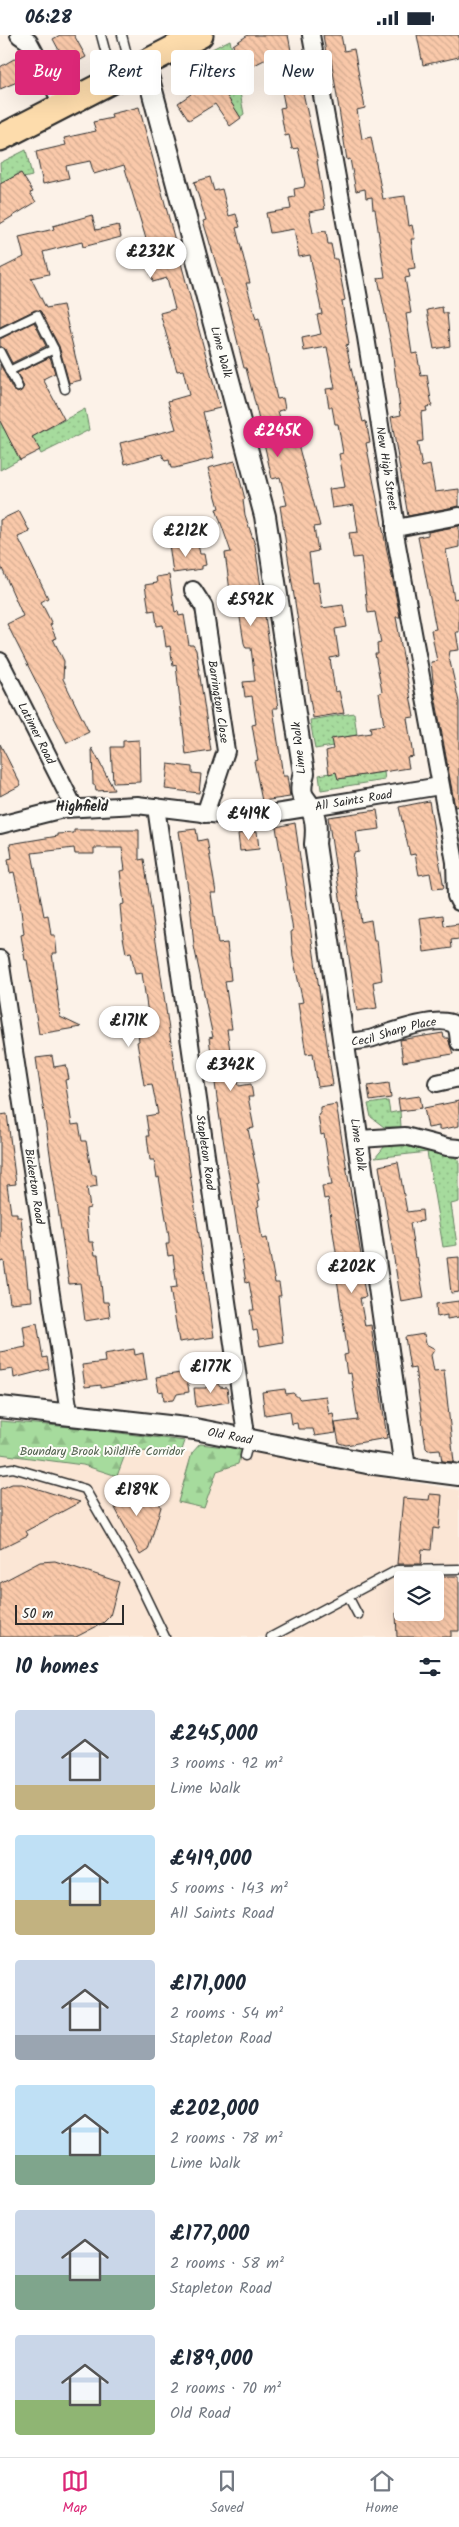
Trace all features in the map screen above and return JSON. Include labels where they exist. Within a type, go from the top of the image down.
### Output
[{"type":"main road","points":[[161,54],[187,38]]},
{"type":"main road","points":[[0,138],[90,92]]},
{"type":"street","points":[[19,35],[29,42],[63,105]]},
{"type":"street","name":"New High Street","points":[[311,35],[366,337],[396,528],[395,534],[455,862],[456,896],[459,902]]},
{"type":"street","name":"Lime Walk","points":[[137,95],[265,516],[304,773],[300,787],[302,797],[314,815],[317,831],[315,844],[360,1139],[406,1468]]},
{"type":"street","points":[[396,528],[459,516]]},
{"type":"street","name":"Barrington Close","points":[[193,590],[204,607],[226,751],[205,814]]},
{"type":"street","name":"Latimer Road","points":[[0,661],[74,807]]},
{"type":"street","name":"All Saints Road","points":[[0,825],[74,807],[137,805],[245,819],[440,786]]},
{"type":"street","name":"Stapleton Road","points":[[156,807],[244,1417],[246,1444]]},
{"type":"street","name":"Bickerton Road","points":[[0,959],[69,1413]]},
{"type":"street","name":"Cecil Sharp Place","points":[[344,1042],[375,1038],[393,1030],[441,1022],[451,1023],[457,1029],[459,1042]]},
{"type":"street","points":[[437,1083],[459,1078]]},
{"type":"street","points":[[360,1139],[405,1136],[447,1147],[459,1148]]},
{"type":"street","name":"Old Road","points":[[0,1407],[69,1413],[246,1444],[459,1475]]},
{"type":"lane","points":[[101,35],[113,50]]},
{"type":"lane","points":[[122,35],[125,50]]},
{"type":"lane","points":[[0,333],[37,315],[54,349],[65,389]]},
{"type":"lane","points":[[9,371],[54,349]]},
{"type":"lane","points":[[0,352],[18,387]]},
{"type":"lane","points":[[0,1470],[13,1468],[85,1489],[136,1577],[165,1637]]},
{"type":"lane","points":[[271,1637],[397,1570],[459,1569]]},
{"type":"lane","points":[[348,1597],[358,1615]]},
{"type":"shaded area","points":[[200,1444],[242,1449],[326,1468],[459,1490],[459,1637],[0,1637],[0,1454],[83,1465],[117,1476],[126,1452],[182,1450],[192,1453]]},
{"type":"green space","points":[[230,40],[232,50],[210,50]]},
{"type":"green space","points":[[226,95],[240,95],[244,114],[240,117]]},
{"type":"green space","points":[[26,150],[32,176],[24,178],[20,173],[1,184],[0,163]]},
{"type":"green space","points":[[85,409],[89,430],[41,454],[32,437]]},
{"type":"green space","points":[[0,421],[20,459],[0,470]]},
{"type":"green space","points":[[354,713],[357,735],[332,739],[333,746],[315,749],[310,720]]},
{"type":"green space","points":[[336,772],[338,779],[384,772],[385,780],[321,790],[319,775]]},
{"type":"green space","points":[[388,1101],[390,1113],[400,1111],[401,1127],[384,1127],[371,1117],[368,1104]]},
{"type":"green space","points":[[390,1140],[446,1153],[459,1160],[459,1202],[451,1204],[457,1245],[443,1247],[427,1152],[375,1158]]},
{"type":"green space","name":"Boundary Brook Wildlife Corridor","points":[[0,1421],[71,1427],[185,1441],[182,1450],[126,1452],[117,1476],[83,1465],[0,1454]]},
{"type":"green space","points":[[200,1444],[242,1449],[238,1464],[217,1471],[204,1508],[178,1502],[192,1453]]},
{"type":"building","points":[[60,35],[74,35],[86,57],[80,60],[80,50],[59,50],[53,39]]},
{"type":"building","points":[[248,35],[288,35],[291,50],[264,50],[264,60],[254,65],[254,50],[234,50],[233,45]]},
{"type":"building","points":[[323,35],[341,35],[344,51],[354,49],[365,108],[357,110],[362,139],[371,137],[383,199],[405,196],[409,226],[412,225],[415,239],[411,239],[415,268],[408,269],[410,277],[405,278],[411,313],[406,314],[412,354],[417,353],[421,376],[427,375],[432,406],[426,407],[427,411],[421,412],[423,441],[417,442],[422,467],[430,465],[435,492],[459,489],[459,506],[408,516],[391,417],[401,415],[391,343],[378,278],[385,277],[375,209],[373,209],[372,197],[366,198],[365,189],[356,191],[350,159],[347,160],[332,65],[332,50],[326,50]]},
{"type":"building","points":[[417,35],[459,35],[459,57],[423,65]]},
{"type":"building","points":[[15,58],[15,83],[0,89],[0,67]]},
{"type":"building","points":[[190,95],[226,95],[241,118],[230,126],[215,104],[189,120],[178,103]]},
{"type":"building","points":[[283,95],[304,95],[318,161],[325,209],[309,212],[313,233],[326,231],[328,244],[331,244],[334,259],[337,259],[345,300],[342,301],[349,344],[346,345],[363,422],[366,421],[370,442],[366,443],[400,617],[396,617],[414,717],[407,718],[413,756],[407,757],[409,768],[338,779],[336,772],[329,774],[326,751],[333,749],[331,739],[371,733],[370,727],[384,725],[379,693],[382,692],[375,654],[378,654],[377,644],[381,643],[375,612],[368,613],[361,557],[353,558],[349,533],[358,532],[354,505],[332,508],[329,489],[345,487],[339,454],[343,453],[338,424],[335,424],[332,407],[329,407],[326,389],[335,388],[327,347],[304,351],[302,338],[321,334],[317,315],[322,314],[310,255],[299,257],[294,229],[270,233],[266,213],[291,209],[289,198],[295,197],[294,189],[304,187],[305,183],[298,148],[292,149],[289,135],[285,136],[280,108],[285,107]]},
{"type":"building","points":[[139,107],[220,408],[203,412],[214,458],[175,468],[171,468],[169,460],[165,461],[162,454],[125,464],[120,443],[176,429],[168,401],[189,395],[183,370],[177,371],[160,313],[175,309],[167,278],[153,282],[149,266],[153,265],[124,165],[94,174],[90,161],[66,166],[69,178],[43,184],[36,152],[66,145],[64,138],[96,131],[93,122],[112,118],[111,114]]},
{"type":"building","points":[[21,173],[33,192],[30,193],[36,202],[0,224],[0,184]]},
{"type":"building","points":[[210,177],[214,191],[222,189],[229,216],[236,214],[240,227],[236,228],[250,283],[246,283],[256,319],[259,318],[277,399],[283,398],[285,409],[278,411],[284,432],[290,431],[292,438],[296,437],[320,526],[314,527],[318,551],[309,553],[313,583],[318,582],[322,608],[343,605],[347,627],[335,629],[339,656],[330,658],[335,692],[339,691],[344,713],[313,718],[280,506],[287,505],[280,477],[272,479],[246,368],[244,368],[229,307],[203,221],[206,220],[194,182]]},
{"type":"building","points":[[92,215],[96,230],[118,225],[121,237],[83,247],[82,242],[43,252],[49,274],[31,278],[46,308],[63,305],[81,380],[69,383],[59,346],[40,311],[35,310],[0,327],[0,269],[24,257],[19,237],[54,229],[53,226]]},
{"type":"building","points":[[442,307],[443,313],[447,313],[450,346],[434,349],[427,310]]},
{"type":"building","points":[[34,322],[46,346],[12,363],[5,349],[0,346],[0,339]]},
{"type":"building","points":[[50,357],[55,373],[43,379],[64,419],[32,437],[40,450],[20,460],[0,421],[0,364],[13,390],[18,393],[24,387],[17,373]]},
{"type":"building","points":[[235,461],[245,499],[243,500],[245,515],[255,545],[278,708],[273,708],[283,776],[287,776],[290,797],[262,801],[254,761],[258,760],[252,725],[256,724],[252,696],[245,697],[243,682],[255,681],[251,648],[246,648],[244,643],[238,605],[232,606],[225,553],[231,552],[216,509],[219,508],[208,468]]},
{"type":"building","points":[[19,511],[30,532],[18,537],[48,598],[41,602],[52,624],[50,625],[56,638],[53,639],[64,661],[63,679],[89,732],[67,743],[7,624],[23,616],[0,564],[0,520]]},
{"type":"building","points":[[459,526],[459,547],[446,550],[454,599],[459,598],[459,632],[456,632],[459,650],[450,651],[449,657],[459,702],[459,806],[455,807],[434,690],[431,662],[437,661],[431,630],[436,629],[418,537],[428,535],[428,532]]},
{"type":"building","points":[[185,542],[186,545],[198,544],[200,554],[204,554],[206,565],[202,566],[202,569],[173,573],[169,544]]},
{"type":"building","points":[[169,575],[175,612],[178,611],[179,616],[184,615],[189,645],[193,645],[196,650],[211,751],[186,755],[176,665],[173,666],[170,646],[166,647],[163,625],[157,626],[155,610],[149,611],[145,585],[157,583],[156,577]]},
{"type":"building","points":[[139,740],[140,782],[113,783],[111,747],[123,747],[123,741]]},
{"type":"building","points":[[0,744],[21,785],[0,796]]},
{"type":"building","points":[[92,748],[114,790],[96,791],[95,785],[93,785]]},
{"type":"building","points":[[168,764],[192,767],[192,773],[201,774],[199,793],[165,789]]},
{"type":"building","points":[[429,801],[444,888],[433,889],[430,873],[419,875],[415,854],[410,855],[399,807]]},
{"type":"building","points":[[377,810],[380,829],[356,832],[359,852],[354,853],[353,858],[361,922],[371,920],[374,941],[377,941],[382,980],[373,982],[377,1008],[357,1011],[328,817]]},
{"type":"building","points":[[295,823],[333,1085],[318,1087],[313,1053],[306,1054],[298,1003],[303,1002],[293,957],[291,932],[293,931],[276,827]]},
{"type":"building","points":[[196,829],[198,841],[207,839],[216,893],[211,893],[218,944],[227,943],[231,980],[225,981],[232,1029],[227,1029],[231,1058],[234,1057],[239,1086],[251,1084],[253,1097],[248,1097],[254,1128],[248,1129],[259,1182],[257,1183],[260,1200],[257,1207],[262,1239],[267,1238],[275,1283],[279,1283],[281,1296],[278,1296],[283,1342],[260,1346],[257,1330],[253,1331],[250,1310],[254,1310],[249,1282],[246,1283],[219,1113],[209,1038],[213,1037],[194,946],[190,902],[179,831]]},
{"type":"building","points":[[74,830],[139,830],[139,860],[144,859],[214,1337],[179,1342],[170,1288],[177,1287],[173,1255],[168,1256],[166,1244],[169,1244],[169,1237],[159,1177],[157,1178],[154,1160],[150,1160],[147,1136],[149,1136],[146,1116],[158,1114],[152,1084],[144,1085],[137,1042],[139,1041],[136,1015],[148,1014],[142,973],[135,974],[131,952],[126,953],[123,937],[120,905],[124,904],[120,871],[125,870],[122,848],[94,848],[94,854],[75,854],[74,848],[32,853],[44,916],[48,915],[51,935],[55,935],[57,953],[52,953],[60,1017],[81,1027],[39,1034],[21,935],[24,934],[19,895],[14,872],[10,873],[8,859],[12,858],[10,844],[58,836],[58,834],[74,833]]},
{"type":"building","points":[[257,831],[259,849],[240,851],[238,834]]},
{"type":"building","points":[[443,915],[444,926],[459,924],[459,939],[451,940],[452,948],[424,952],[420,918]]},
{"type":"building","points":[[443,1033],[444,1038],[448,1038],[453,1054],[403,1062],[400,1040]]},
{"type":"building","points":[[52,1056],[54,1067],[66,1065],[69,1079],[65,1080],[72,1125],[79,1124],[82,1141],[86,1141],[92,1175],[96,1175],[97,1186],[87,1188],[90,1208],[86,1209],[86,1214],[89,1242],[93,1242],[95,1255],[98,1255],[103,1302],[108,1302],[110,1317],[85,1321],[80,1283],[69,1284],[36,1058]]},
{"type":"building","points":[[389,1083],[391,1098],[370,1101],[368,1086]]},
{"type":"building","points":[[420,1096],[422,1108],[400,1111],[398,1099]]},
{"type":"building","points":[[459,1101],[459,1126],[439,1130],[439,1126],[428,1128],[424,1108]]},
{"type":"building","points":[[336,1104],[363,1267],[360,1267],[366,1297],[360,1298],[365,1326],[371,1325],[387,1438],[346,1445],[339,1443],[335,1423],[358,1420],[351,1373],[347,1374],[344,1355],[348,1354],[336,1272],[339,1272],[328,1198],[324,1199],[322,1186],[332,1185],[324,1134],[321,1135],[318,1114],[320,1114],[320,1107]]},
{"type":"building","points":[[7,1114],[16,1184],[7,1185],[11,1213],[17,1213],[17,1217],[21,1217],[28,1288],[31,1288],[32,1301],[10,1303],[4,1261],[0,1262],[0,1115]]},
{"type":"building","points":[[398,1162],[407,1212],[422,1210],[423,1221],[410,1223],[415,1258],[417,1257],[424,1298],[401,1302],[379,1166]]},
{"type":"building","points":[[459,1257],[459,1292],[451,1293],[447,1258]]},
{"type":"building","points":[[459,1301],[459,1317],[447,1319],[447,1315],[437,1317],[436,1304]]},
{"type":"building","points":[[37,1323],[43,1358],[47,1357],[49,1369],[14,1378],[13,1369],[0,1371],[0,1352],[26,1347],[23,1326]]},
{"type":"building","points":[[424,1334],[426,1344],[435,1349],[431,1355],[434,1371],[444,1370],[454,1462],[442,1461],[440,1449],[428,1450],[426,1448],[415,1368],[410,1369],[405,1337]]},
{"type":"building","points":[[134,1349],[135,1355],[143,1353],[147,1380],[101,1388],[101,1385],[85,1387],[82,1365],[105,1362],[104,1354]]},
{"type":"building","points":[[186,1372],[189,1392],[177,1394],[174,1400],[164,1401],[163,1391],[159,1392],[156,1377]]},
{"type":"building","points":[[211,1374],[220,1387],[227,1388],[229,1402],[196,1407],[194,1388],[206,1388]]},
{"type":"building","points":[[285,1389],[286,1394],[293,1393],[300,1399],[326,1396],[329,1414],[333,1413],[336,1433],[315,1436],[313,1429],[298,1429],[297,1423],[292,1424],[290,1411],[265,1415],[262,1392]]},
{"type":"building","points":[[12,1484],[22,1484],[80,1502],[26,1531],[28,1535],[0,1549],[0,1489]]},
{"type":"building","points":[[115,1489],[158,1501],[161,1507],[148,1550],[140,1555],[107,1493]]},
{"type":"building","points":[[430,1494],[442,1495],[439,1529],[433,1528],[431,1550],[422,1549],[421,1564],[397,1564],[403,1498],[429,1500]]},
{"type":"building","points":[[55,1561],[119,1582],[110,1616],[103,1623],[76,1637],[0,1637],[0,1583],[40,1562]]},
{"type":"building","points":[[444,1576],[459,1576],[459,1631],[451,1631],[451,1637],[397,1637],[396,1621],[444,1621]]},
{"type":"district","name":"Highfield","points":[[82,807]]}]
